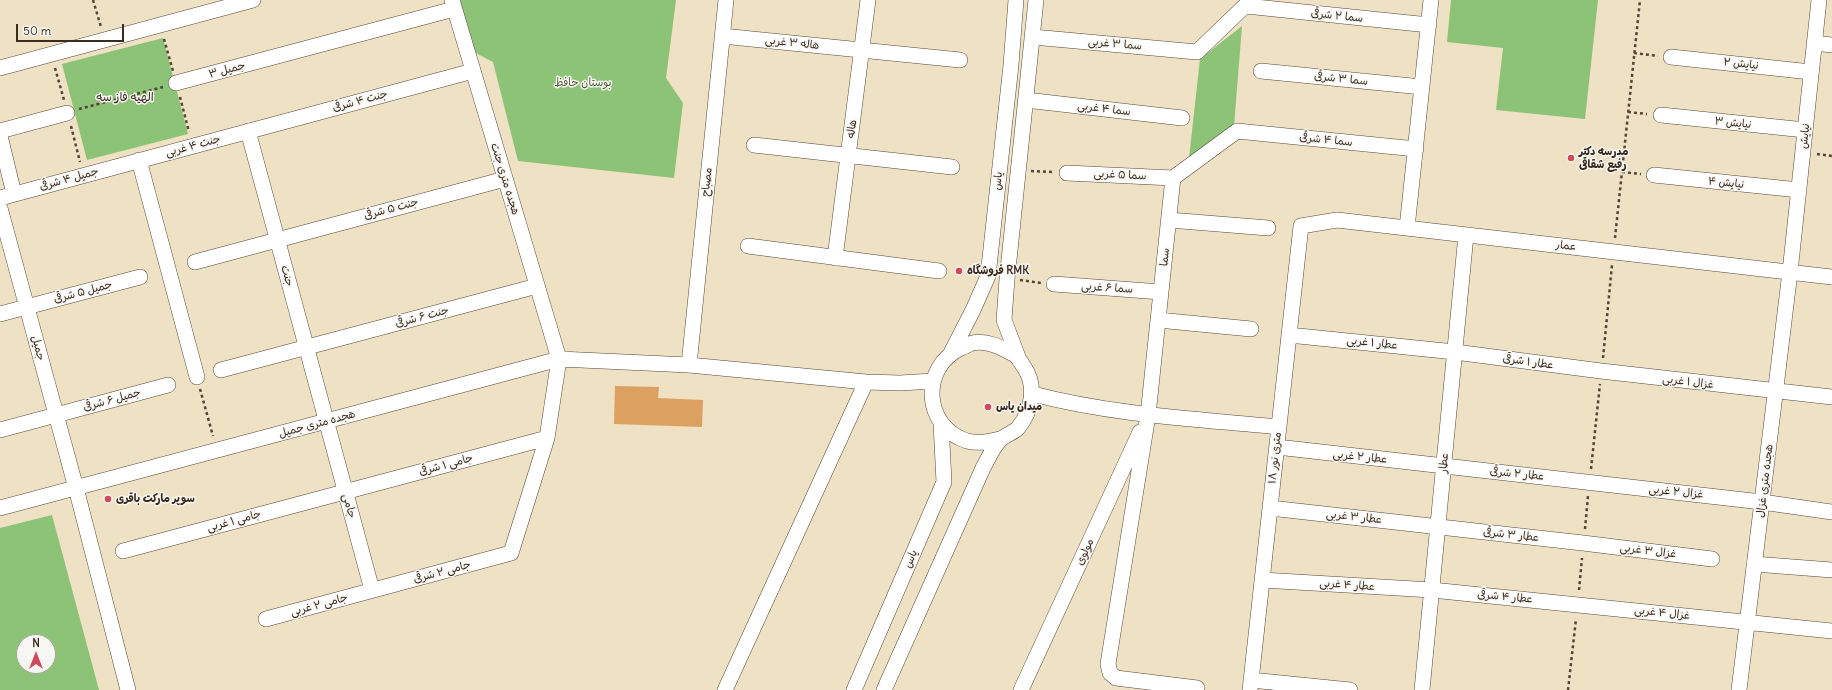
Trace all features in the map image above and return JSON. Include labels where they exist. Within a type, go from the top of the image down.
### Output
[{"type":"street","points":[[0,68],[253,0]]},
{"type":"street","name":"مصباح","points":[[689,365],[726,0]]},
{"type":"street","name":"هاله","points":[[836,258],[868,0]]},
{"type":"street","name":"یاس","points":[[951,353],[974,310],[988,276],[1011,65],[1016,0]]},
{"type":"street","name":"یاس","points":[[1018,357],[1004,320],[1036,0]]},
{"type":"street","points":[[1408,228],[1431,0]]},
{"type":"street","name":"نیایش","points":[[1790,272],[1819,0]]},
{"type":"street","name":"سما ۳ غربی","points":[[1033,36],[1197,52],[1248,3]]},
{"type":"street","name":"سما ۲ شرقی","points":[[1248,3],[1429,25]]},
{"type":"street","name":"هجده متری جنت","points":[[453,4],[559,359]]},
{"type":"street","name":"جمیل ۳","points":[[176,83],[453,4]]},
{"type":"street","name":"هاله ۳ غربی","points":[[722,36],[960,60]]},
{"type":"street","points":[[1814,43],[1832,45]]},
{"type":"street","name":"نیایش ۲","points":[[1671,57],[1811,72]]},
{"type":"street","name":"جنت ۴ شرقی","points":[[248,131],[473,71]]},
{"type":"street","name":"سما ۳ شرقی","points":[[1261,71],[1422,87]]},
{"type":"street","name":"سما ۴ غربی","points":[[1026,100],[1182,118]]},
{"type":"street","points":[[0,131],[67,112]]},
{"type":"street","name":"نیایش ۳","points":[[1661,115],[1805,130]]},
{"type":"street","name":"جنت ۴ غربی","points":[[139,160],[248,131]]},
{"type":"street","name":"جنت","points":[[248,131],[326,421]]},
{"type":"street","name":"سما ۴ شرقی","points":[[1174,178],[1237,131],[1416,149]]},
{"type":"street","points":[[0,136],[7,196]]},
{"type":"street","points":[[754,145],[952,168]]},
{"type":"street","points":[[139,160],[197,377]]},
{"type":"street","name":"جمیل ۴ شرقی","points":[[7,196],[139,160]]},
{"type":"street","name":"سما ۵ غربی","points":[[1067,172],[1174,178]]},
{"type":"street","name":"نیایش ۴","points":[[1654,175],[1799,190]]},
{"type":"street","name":"سما","points":[[1174,178],[1148,415],[1108,664],[1110,673],[1116,678],[1197,688]]},
{"type":"street","name":"جنت ۵ شرقی","points":[[195,262],[505,179]]},
{"type":"street","name":"جمیل","points":[[0,208],[76,488]]},
{"type":"street","points":[[1169,220],[1268,228]]},
{"type":"street","name":"عمار","points":[[1301,226],[1337,220],[1832,277]]},
{"type":"street","name":"۱۸ متری نور","points":[[1251,685],[1301,226]]},
{"type":"street","name":"عطار","points":[[1422,690],[1466,235]]},
{"type":"street","points":[[748,246],[939,271]]},
{"type":"street","name":"هجده متری غزال","points":[[1739,690],[1790,272]]},
{"type":"street","name":"جمیل ۵ شرقی","points":[[0,314],[140,277]]},
{"type":"street","name":"سما ۶ غربی","points":[[1054,284],[1161,292]]},
{"type":"street","name":"جنت ۶ شرقی","points":[[221,370],[537,286]]},
{"type":"street","points":[[1158,320],[1251,329]]},
{"type":"street","name":"عطار ۱ غربی","points":[[1289,335],[1455,352]]},
{"type":"street","points":[[973,343],[997,345],[1018,357],[1029,374],[1033,394],[1028,413],[1017,429],[1000,440],[984,443],[968,441],[953,434],[941,422],[934,410],[932,395],[933,381],[940,365],[951,353],[973,343]]},
{"type":"street","name":"عطار ۱ شرقی","points":[[1455,352],[1601,371]]},
{"type":"street","points":[[547,438],[559,359],[689,365],[866,382],[900,383],[933,381]]},
{"type":"street","name":"هجده متری جمیل","points":[[0,508],[559,359]]},
{"type":"street","name":"غزال ۱ غربی","points":[[1601,371],[1776,392],[1832,397]]},
{"type":"street","points":[[725,690],[866,382]]},
{"type":"street","name":"جمیل ۶ شرقی","points":[[0,430],[168,384]]},
{"type":"street","points":[[1033,394],[1065,402],[1148,415],[1279,427]]},
{"type":"street","name":"مولوی","points":[[1021,690],[1148,415]]},
{"type":"street","name":"جامی","points":[[326,421],[372,590]]},
{"type":"street","name":"یاس","points":[[854,690],[944,482],[941,422]]},
{"type":"street","name":"جامی ۱ شرقی","points":[[346,492],[547,438]]},
{"type":"street","name":"جامی ۲ شرقی","points":[[372,590],[511,553],[547,438]]},
{"type":"street","points":[[884,690],[983,468],[1000,440]]},
{"type":"street","name":"عطار ۲ غربی","points":[[1277,447],[1444,466]]},
{"type":"street","name":"عطار ۲ شرقی","points":[[1444,466],[1590,482]]},
{"type":"street","name":"غزال ۲ غربی","points":[[1590,482],[1762,502],[1832,512]]},
{"type":"street","points":[[76,488],[128,690]]},
{"type":"street","name":"جامی ۱ غربی","points":[[123,551],[346,492]]},
{"type":"street","name":"عطار ۳ غربی","points":[[1270,508],[1438,526]]},
{"type":"street","name":"عطار ۳ شرقی","points":[[1438,526],[1583,542]]},
{"type":"street","name":"غزال ۳ غربی","points":[[1583,542],[1712,558]]},
{"type":"street","points":[[1754,564],[1832,570]]},
{"type":"street","name":"عطار ۴ غربی","points":[[1262,580],[1432,590]]},
{"type":"street","name":"جامی ۲ غربی","points":[[266,619],[372,590]]},
{"type":"street","name":"عطار ۴ شرقی","points":[[1432,590],[1577,604]]},
{"type":"street","name":"غزال ۴ غربی","points":[[1577,604],[1832,631]]},
{"type":"street","points":[[1251,685],[1350,690]]},
{"type":"path","points":[[93,0],[104,40]]},
{"type":"path","points":[[1613,252],[1640,0]]},
{"type":"path","points":[[1634,53],[1671,57]]},
{"type":"path","points":[[67,112],[176,83]]},
{"type":"path","points":[[1628,112],[1661,115]]},
{"type":"path","points":[[1018,170],[1067,172]]},
{"type":"path","points":[[1622,172],[1654,175]]},
{"type":"path","points":[[1007,279],[1054,284]]},
{"type":"path","points":[[197,377],[217,450]]},
{"type":"green space","name":"بوستان حافظ","points":[[458,0],[676,0],[666,78],[683,103],[674,178],[518,161],[493,62],[472,51]]},
{"type":"green space","points":[[1451,0],[1598,0],[1585,119],[1496,110],[1503,48],[1447,42]]},
{"type":"green space","points":[[1242,26],[1234,126],[1189,158],[1200,59]]},
{"type":"green space","points":[[163,38],[188,134],[87,160],[62,64]]},
{"type":"green space","points":[[52,515],[99,690],[0,690],[0,528]]},
{"type":"building","points":[[615,386],[659,387],[658,398],[703,400],[702,427],[614,424]]},
{"type":"place","name":"مدرسه دکتر رفیع شقاقی","points":[[1571,158]]},
{"type":"place","name":"فروشگاه RMK","points":[[959,271]]},
{"type":"place","name":"میدان یاس","points":[[988,407]]},
{"type":"place","name":"سوپر مارکت باقری","points":[[108,499]]},
{"type":"district","name":"الهیه فاز سه","points":[[125,98]]}]
